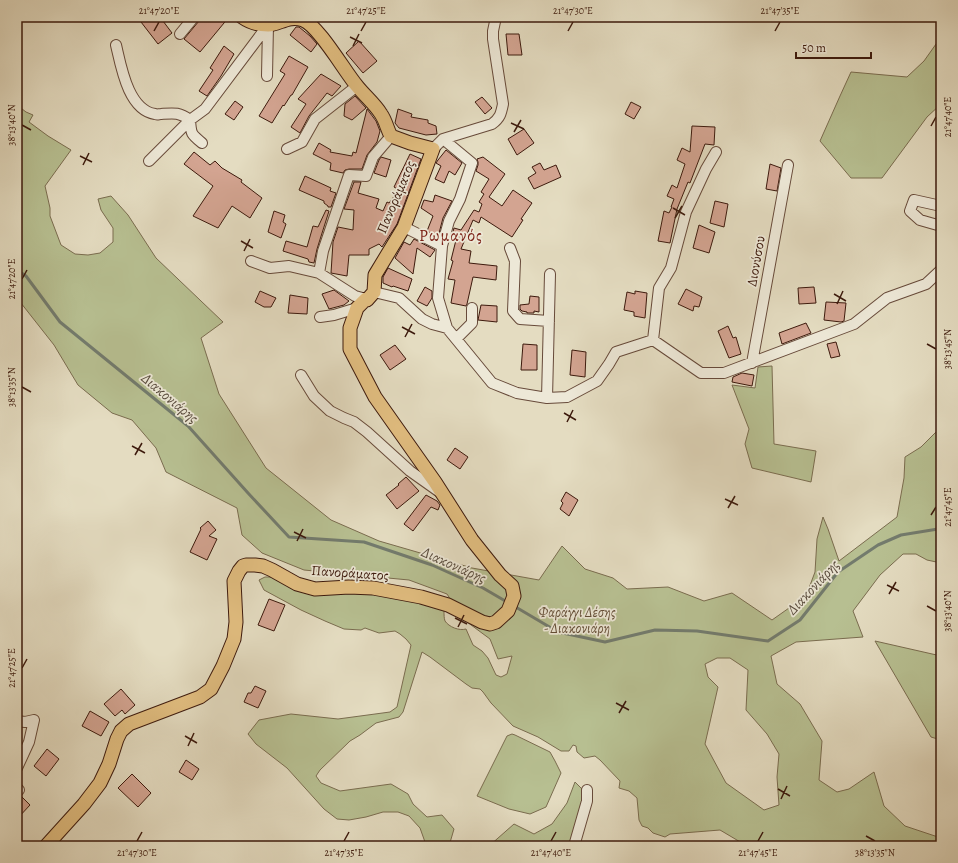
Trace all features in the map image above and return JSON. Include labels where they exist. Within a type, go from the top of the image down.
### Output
[{"type":"main road","points":[[242,17],[254,24],[268,25],[288,19],[304,20],[315,30],[357,86],[380,112],[391,136],[433,149]]},
{"type":"main road","name":"Πανοράματος","points":[[46,846],[84,804],[100,783],[109,764],[121,731],[129,724],[200,697],[211,689],[234,638],[236,622],[234,581],[243,566],[263,566],[298,584],[315,589],[349,587],[374,588],[421,597],[448,605],[482,622],[490,624],[496,622],[510,606],[514,596],[512,586],[472,540],[443,494],[375,398],[350,349],[350,328],[366,300],[375,275],[404,227],[433,149]]},
{"type":"street","points":[[180,34],[194,17]]},
{"type":"street","points":[[433,149],[443,138],[488,126],[498,120],[503,104],[493,39],[496,17]]},
{"type":"street","points":[[267,76],[268,25]]},
{"type":"street","points":[[149,160],[190,120],[205,109],[268,25]]},
{"type":"street","points":[[116,44],[122,70],[132,97],[139,107],[155,114],[177,113],[184,115],[190,120],[191,132],[202,142]]},
{"type":"street","points":[[287,150],[302,142],[314,119],[357,86]]},
{"type":"street","points":[[319,273],[323,251],[349,175],[366,176],[374,157],[391,136]]},
{"type":"street","points":[[443,138],[472,163],[460,198],[449,220],[442,246],[438,298],[447,328],[492,383],[517,394],[547,398],[567,397],[597,382],[616,352],[653,340]]},
{"type":"street","points":[[653,340],[659,288],[671,268],[686,212],[706,168],[716,152]]},
{"type":"street","name":"Διονύσου","points":[[752,363],[788,164]]},
{"type":"street","points":[[941,206],[914,200],[910,211],[920,220],[941,226]]},
{"type":"street","points":[[404,227],[442,246]]},
{"type":"street","points":[[510,248],[515,261],[513,311],[520,319],[549,322]]},
{"type":"street","points":[[251,261],[270,268],[288,266],[319,273],[355,296],[366,300]]},
{"type":"street","points":[[653,340],[701,373],[724,373],[854,324],[887,298],[926,284],[941,270]]},
{"type":"street","points":[[547,398],[550,274]]},
{"type":"street","points":[[320,317],[334,315],[366,300],[399,298],[422,319],[432,324],[447,328]]},
{"type":"street","points":[[456,339],[472,323],[472,308]]},
{"type":"street","points":[[301,375],[314,396],[330,411],[354,422],[410,471],[443,494]]},
{"type":"street","points":[[17,721],[30,722],[34,720],[29,742],[17,768]]},
{"type":"street","points":[[574,846],[587,801],[587,790]]},
{"type":"green space","points":[[941,37],[941,104],[927,117],[882,178],[851,178],[820,141],[851,72],[907,77],[924,61]]},
{"type":"green space","name":"Φαράγγι Δέσης - Διακονιάρη","points":[[17,105],[33,115],[29,122],[71,150],[45,186],[50,208],[50,216],[61,245],[75,254],[88,255],[100,253],[113,242],[113,228],[101,210],[98,199],[111,196],[128,215],[156,258],[223,322],[201,338],[219,394],[266,468],[331,520],[379,541],[472,568],[539,580],[562,546],[585,569],[613,578],[627,589],[668,587],[704,601],[732,593],[772,620],[806,596],[815,572],[817,539],[823,517],[839,561],[897,517],[904,478],[905,457],[921,447],[941,427],[941,563],[927,560],[916,554],[903,554],[880,575],[853,611],[863,637],[796,642],[771,656],[777,684],[800,704],[822,741],[819,780],[837,792],[849,789],[874,772],[884,806],[905,826],[941,838],[941,846],[747,846],[720,830],[670,834],[665,837],[653,833],[648,828],[642,826],[639,820],[637,798],[629,791],[619,788],[620,781],[595,756],[584,758],[577,752],[576,746],[573,745],[569,751],[561,751],[538,737],[513,726],[480,689],[472,688],[422,652],[403,712],[399,717],[376,723],[350,741],[320,770],[316,776],[321,783],[340,791],[391,784],[408,794],[413,804],[427,817],[442,815],[454,829],[449,846],[424,846],[425,842],[420,828],[409,816],[398,812],[383,812],[349,820],[337,819],[324,809],[287,768],[256,744],[248,734],[259,720],[291,714],[338,719],[390,712],[397,707],[411,645],[406,639],[395,631],[379,633],[365,628],[361,630],[344,629],[325,621],[264,590],[259,580],[265,577],[273,577],[377,591],[438,605],[444,611],[445,621],[449,625],[457,629],[466,629],[473,645],[482,651],[488,658],[496,675],[501,677],[507,674],[512,656],[498,659],[490,639],[463,619],[447,594],[409,580],[304,570],[262,553],[242,535],[237,508],[166,472],[156,448],[132,420],[112,413],[78,385],[54,345],[17,298]],"holes":[[[717,658],[730,658],[748,670],[746,710],[767,734],[779,754],[777,777],[779,805],[764,810],[726,783],[705,744],[718,687],[708,677],[705,664]]]},
{"type":"green space","points":[[772,366],[774,444],[816,451],[811,482],[752,468],[745,444],[749,429],[732,385],[755,388],[758,367]]},
{"type":"green space","points":[[875,641],[941,656],[941,740],[931,737]]},
{"type":"green space","points":[[512,734],[550,752],[561,773],[546,807],[530,814],[509,809],[477,796],[507,736]]},
{"type":"green space","points":[[575,782],[582,789],[583,800],[570,846],[489,846],[514,824],[534,834],[552,824],[567,803]]},
{"type":"building","points":[[148,17],[160,17],[172,33],[158,44],[141,22]]},
{"type":"building","points":[[200,17],[229,17],[200,52],[184,39],[199,21]]},
{"type":"building","points":[[296,27],[299,27],[317,44],[311,52],[290,35]]},
{"type":"building","points":[[506,34],[519,34],[522,55],[508,55]]},
{"type":"building","points":[[359,41],[377,61],[363,73],[346,53]]},
{"type":"building","points":[[224,46],[234,54],[207,96],[199,91],[213,70],[210,68]]},
{"type":"building","points":[[289,56],[308,67],[292,95],[284,106],[283,105],[272,123],[259,116],[285,74],[280,71]]},
{"type":"building","points":[[321,74],[341,86],[332,96],[327,93],[309,116],[300,133],[291,127],[306,104],[298,99]]},
{"type":"building","points":[[355,96],[366,108],[352,120],[344,116],[345,104]]},
{"type":"building","points":[[482,97],[492,108],[485,114],[475,102]]},
{"type":"building","points":[[235,101],[243,107],[234,120],[225,114]]},
{"type":"building","points":[[631,102],[641,107],[634,119],[625,114]]},
{"type":"building","points":[[367,109],[376,121],[380,131],[377,142],[367,155],[362,169],[349,169],[345,170],[343,173],[330,170],[331,163],[313,154],[319,143],[331,150],[330,152],[352,156],[353,152],[356,153]]},
{"type":"building","points":[[398,109],[412,114],[411,117],[428,120],[428,123],[436,126],[437,134],[426,135],[399,128],[395,123]]},
{"type":"building","points":[[692,126],[715,127],[714,145],[705,144],[690,183],[688,182],[677,209],[670,243],[658,241],[664,211],[669,213],[674,199],[667,196],[672,185],[677,188],[685,164],[677,160],[682,148],[690,152]]},
{"type":"building","points":[[524,129],[534,143],[517,155],[508,139]]},
{"type":"building","points":[[446,150],[462,163],[455,175],[449,171],[444,183],[435,179],[441,166],[436,163]]},
{"type":"building","points":[[194,152],[210,165],[215,161],[222,168],[242,180],[241,182],[262,198],[250,218],[232,206],[218,228],[193,216],[213,186],[184,164]]},
{"type":"building","points":[[410,154],[421,159],[397,224],[382,247],[379,244],[369,249],[369,255],[349,255],[347,276],[331,273],[333,242],[338,227],[353,230],[354,210],[344,209],[354,182],[361,182],[358,193],[379,199],[376,208],[383,211],[387,202],[389,203],[399,190],[394,187]]},
{"type":"building","points":[[381,157],[391,160],[386,177],[374,173]]},
{"type":"building","points":[[483,157],[505,174],[489,197],[502,206],[513,190],[532,203],[521,219],[523,220],[512,237],[481,217],[479,223],[473,220],[461,249],[471,251],[469,263],[497,266],[496,280],[473,277],[466,306],[451,303],[455,280],[448,279],[453,261],[451,260],[456,240],[451,239],[454,228],[461,230],[474,210],[479,212],[482,204],[479,202],[484,194],[481,192],[489,179],[476,171],[478,165],[477,159]]},
{"type":"building","points":[[540,163],[544,170],[556,165],[561,177],[534,189],[528,178],[536,173],[532,167]]},
{"type":"building","points":[[770,164],[781,168],[777,191],[766,189]]},
{"type":"building","points":[[305,176],[331,188],[330,191],[336,193],[331,207],[328,207],[324,201],[299,190]]},
{"type":"building","points":[[435,195],[452,201],[443,218],[438,237],[427,231],[433,216],[421,208],[424,200],[433,202]]},
{"type":"building","points":[[715,201],[728,204],[724,227],[710,223]]},
{"type":"building","points":[[326,210],[329,211],[314,263],[309,262],[308,259],[283,251],[286,241],[307,247],[313,226],[318,227]]},
{"type":"building","points":[[274,211],[285,215],[283,222],[286,224],[281,238],[268,232]]},
{"type":"building","points":[[699,225],[715,232],[709,253],[693,248]]},
{"type":"building","points":[[414,239],[435,250],[430,257],[417,248],[413,274],[395,258],[404,242],[410,245]]},
{"type":"building","points":[[388,268],[412,279],[408,291],[383,283],[383,277]]},
{"type":"building","points":[[425,287],[432,291],[432,298],[427,306],[417,301]]},
{"type":"building","points":[[814,287],[816,303],[799,304],[798,288]]},
{"type":"building","points":[[686,289],[702,297],[699,307],[694,306],[693,311],[678,304]]},
{"type":"building","points":[[334,290],[349,301],[344,305],[329,309],[322,294]]},
{"type":"building","points":[[260,291],[276,298],[271,307],[264,307],[255,302]]},
{"type":"building","points":[[635,291],[647,293],[645,318],[634,316],[634,312],[624,310],[627,292],[635,294]]},
{"type":"building","points":[[290,295],[308,298],[307,314],[288,313]]},
{"type":"building","points":[[530,296],[539,297],[539,312],[534,311],[534,313],[527,313],[520,309],[520,305],[529,304]]},
{"type":"building","points":[[826,302],[846,303],[844,321],[824,320]]},
{"type":"building","points":[[481,305],[497,306],[497,322],[478,320]]},
{"type":"building","points":[[806,323],[811,333],[782,344],[779,333]]},
{"type":"building","points":[[728,326],[733,338],[736,337],[741,354],[729,358],[718,331]]},
{"type":"building","points":[[836,342],[840,356],[831,358],[827,344]]},
{"type":"building","points":[[523,344],[537,345],[537,370],[521,370]]},
{"type":"building","points":[[395,345],[406,359],[390,370],[380,355]]},
{"type":"building","points":[[572,350],[586,352],[585,377],[570,375]]},
{"type":"building","points":[[742,373],[754,375],[752,386],[732,382],[733,377]]},
{"type":"building","points":[[455,448],[468,457],[460,469],[447,460]]},
{"type":"building","points":[[406,477],[419,491],[397,509],[386,495],[399,485],[398,484]]},
{"type":"building","points":[[566,492],[578,500],[569,516],[560,509],[563,503],[561,501]]},
{"type":"building","points":[[426,495],[437,501],[440,505],[438,510],[431,507],[413,531],[404,524]]},
{"type":"building","points":[[208,521],[216,530],[209,536],[217,539],[207,560],[190,552],[201,529],[200,528]]},
{"type":"building","points":[[269,599],[285,605],[274,631],[258,625]]},
{"type":"building","points":[[255,686],[266,691],[258,708],[244,702],[248,693],[251,693]]},
{"type":"building","points":[[121,689],[135,705],[125,714],[122,710],[115,716],[104,704]]},
{"type":"building","points":[[90,711],[109,722],[101,736],[82,726]]},
{"type":"building","points":[[47,749],[59,759],[46,776],[34,766]]},
{"type":"building","points":[[186,760],[199,769],[192,780],[179,772]]},
{"type":"building","points":[[132,774],[151,793],[138,807],[118,788]]},
{"type":"building","points":[[17,796],[21,796],[30,805],[17,819]]},
{"type":"waterway","name":"Διακονιάρης","points":[[17,270],[26,276],[60,322],[188,426],[289,537],[364,542],[432,565],[483,588],[507,602]]},
{"type":"waterway","name":"Διακονιάρης","points":[[514,606],[558,632],[605,642],[655,630],[697,631],[768,641],[800,620],[838,572],[878,545],[901,535],[941,528]]},
{"type":"district","name":"Ρωμανός","points":[[451,236]]}]
